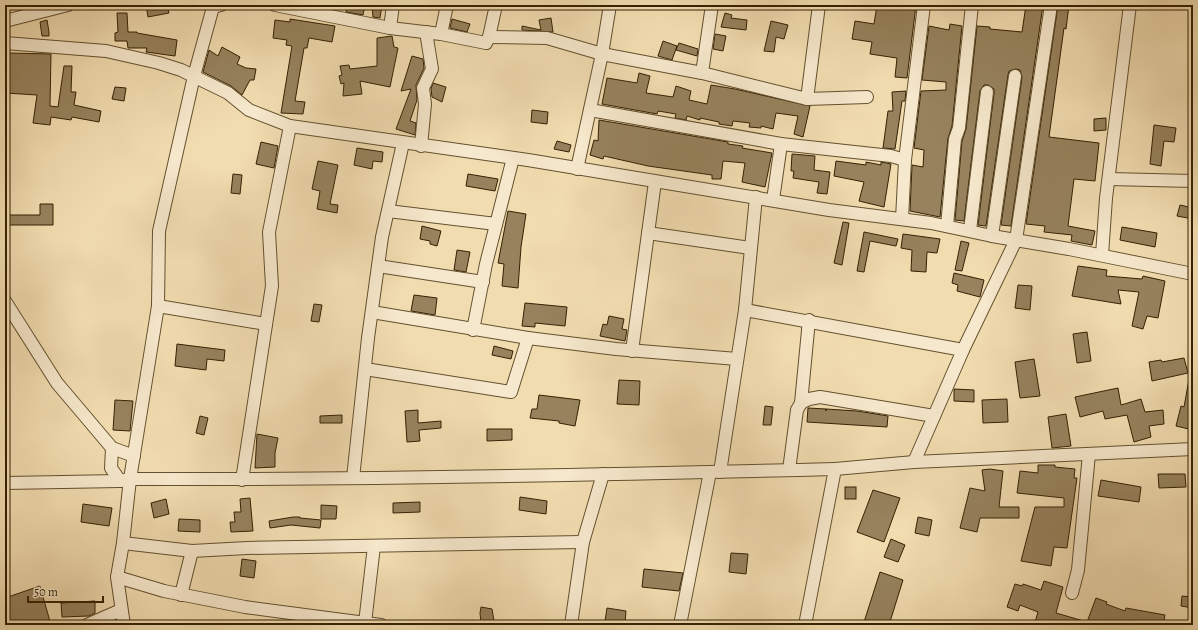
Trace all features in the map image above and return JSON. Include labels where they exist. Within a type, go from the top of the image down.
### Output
[{"type":"street","points":[[5,21],[68,5]]},
{"type":"street","points":[[124,625],[117,577],[124,544],[125,480],[134,456],[158,306],[158,231],[194,76],[213,7],[221,5]]},
{"type":"street","points":[[275,5],[390,28],[441,34],[486,43],[489,37],[496,5]]},
{"type":"street","points":[[390,28],[393,5]]},
{"type":"street","points":[[441,34],[447,5]]},
{"type":"street","points":[[577,168],[602,54],[610,5]]},
{"type":"street","points":[[702,73],[712,5]]},
{"type":"street","points":[[807,99],[819,5]]},
{"type":"street","points":[[902,219],[905,160],[924,5]]},
{"type":"street","points":[[947,226],[955,139],[959,128],[972,5]]},
{"type":"street","points":[[914,462],[963,350],[1016,240],[1051,5]]},
{"type":"street","points":[[1102,255],[1109,179],[1130,5]]},
{"type":"street","points":[[421,146],[425,104],[423,88],[432,69],[426,32]]},
{"type":"street","points":[[489,37],[547,38],[602,54],[702,73],[807,99],[867,97]]},
{"type":"street","points":[[5,43],[106,51],[159,63],[194,76],[228,93],[249,110],[290,126],[513,158],[655,182],[947,226],[992,236],[1102,255],[1193,274]]},
{"type":"street","points":[[992,236],[1015,76]]},
{"type":"street","points":[[970,230],[987,92]]},
{"type":"street","points":[[590,110],[780,144],[891,156],[905,160]]},
{"type":"street","points":[[242,480],[272,286],[269,232],[290,126]]},
{"type":"street","points":[[353,478],[378,266],[403,143]]},
{"type":"street","points":[[773,200],[780,144]]},
{"type":"street","points":[[473,330],[496,224],[513,158]]},
{"type":"street","points":[[1109,179],[1193,181]]},
{"type":"street","points":[[632,350],[655,182]]},
{"type":"street","points":[[680,625],[715,472],[737,359],[745,310],[756,197]]},
{"type":"street","points":[[388,211],[496,224]]},
{"type":"street","points":[[648,233],[750,248]]},
{"type":"street","points":[[378,266],[483,282]]},
{"type":"street","points":[[5,301],[57,383],[112,448],[134,456]]},
{"type":"street","points":[[158,306],[266,324]]},
{"type":"street","points":[[745,310],[809,320],[963,350]]},
{"type":"street","points":[[372,312],[528,338],[632,350],[737,359]]},
{"type":"street","points":[[789,470],[797,410],[801,403],[809,320]]},
{"type":"street","points":[[365,369],[511,392],[528,338]]},
{"type":"street","points":[[801,403],[809,399],[820,397],[934,416]]},
{"type":"street","points":[[112,448],[111,468],[125,480]]},
{"type":"street","points":[[5,483],[835,469],[914,462],[1193,449]]},
{"type":"street","points":[[1072,593],[1078,570],[1089,454]]},
{"type":"street","points":[[805,625],[835,469]]},
{"type":"street","points":[[571,625],[583,542],[603,474]]},
{"type":"street","points":[[124,544],[192,551],[583,542]]},
{"type":"street","points":[[365,623],[374,546]]},
{"type":"street","points":[[181,594],[192,551]]},
{"type":"street","points":[[117,577],[164,591],[244,607],[380,625]]},
{"type":"street","points":[[87,625],[121,610]]},
{"type":"building","points":[[146,5],[167,5],[169,13],[148,17]]},
{"type":"building","points":[[347,5],[365,5],[363,15],[346,12]]},
{"type":"building","points":[[372,5],[382,5],[380,18],[373,17]]},
{"type":"building","points":[[877,5],[903,8],[904,5],[916,5],[907,78],[895,77],[897,58],[870,54],[872,42],[852,39],[855,21],[874,24]]},
{"type":"building","points":[[1026,5],[1043,5],[1011,226],[1001,225],[1022,77],[1020,70],[1016,69],[1009,71],[1008,75],[986,226],[978,225],[994,93],[994,89],[988,85],[984,85],[980,91],[964,221],[955,220],[962,141],[966,129],[977,26],[990,27],[990,29],[1022,32]]},
{"type":"building","points":[[1058,5],[1069,5],[1066,29],[1064,28],[1049,137],[1099,143],[1095,181],[1074,179],[1068,226],[1095,231],[1092,245],[1071,241],[1072,235],[1044,232],[1045,226],[1026,224]]},
{"type":"building","points":[[117,13],[127,13],[128,32],[137,32],[177,40],[175,56],[146,52],[147,48],[128,48],[127,41],[115,41],[115,33],[118,32]]},
{"type":"building","points":[[725,13],[732,15],[731,18],[747,20],[746,30],[721,27]]},
{"type":"building","points":[[551,18],[553,32],[522,30],[522,26],[541,30],[539,20]]},
{"type":"building","points":[[290,19],[335,26],[332,42],[309,38],[307,48],[304,48],[295,101],[305,102],[303,114],[281,113],[292,46],[286,45],[287,40],[273,38],[275,20],[290,22]]},
{"type":"building","points":[[452,19],[470,24],[467,32],[450,28]]},
{"type":"building","points":[[47,20],[49,36],[42,36],[40,22]]},
{"type":"building","points":[[771,21],[788,25],[784,39],[776,37],[774,52],[764,51]]},
{"type":"building","points":[[950,24],[962,26],[952,126],[948,138],[940,217],[910,211],[912,165],[923,167],[924,150],[914,148],[921,91],[946,90],[946,82],[922,80],[929,26],[949,30]]},
{"type":"building","points":[[715,34],[726,36],[723,51],[713,49]]},
{"type":"building","points":[[392,36],[394,47],[398,48],[390,87],[360,81],[362,94],[343,96],[344,83],[341,84],[339,76],[342,75],[340,66],[349,65],[350,69],[377,66],[377,38]]},
{"type":"building","points":[[663,41],[677,46],[672,60],[658,56]]},
{"type":"building","points":[[679,43],[698,49],[697,56],[676,50]]},
{"type":"building","points":[[222,47],[240,57],[237,64],[246,68],[256,69],[254,80],[250,80],[242,95],[231,86],[203,72],[209,50],[218,56]]},
{"type":"building","points":[[8,53],[51,54],[50,106],[58,107],[64,66],[72,66],[71,92],[76,92],[74,105],[101,111],[99,122],[72,117],[71,120],[51,117],[50,125],[33,123],[37,95],[5,93],[5,71],[8,71]]},
{"type":"building","points":[[412,56],[423,59],[424,68],[416,85],[417,100],[410,121],[416,123],[415,135],[396,129],[411,89],[401,91]]},
{"type":"building","points":[[639,73],[650,76],[646,93],[673,97],[676,86],[691,91],[689,100],[707,104],[711,85],[810,106],[803,137],[794,134],[798,116],[776,113],[773,129],[761,126],[761,128],[749,127],[750,123],[733,121],[732,126],[687,116],[686,120],[675,118],[676,114],[658,111],[657,114],[602,104],[607,78],[637,83]]},
{"type":"building","points":[[433,83],[446,87],[442,102],[432,97],[431,89]]},
{"type":"building","points":[[115,87],[126,88],[124,101],[112,99]]},
{"type":"building","points":[[906,91],[905,101],[902,101],[895,149],[883,148],[888,111],[893,111],[892,92]]},
{"type":"building","points":[[532,110],[548,112],[547,124],[531,122]]},
{"type":"building","points":[[1106,118],[1106,130],[1094,131],[1094,119]]},
{"type":"building","points":[[599,120],[728,142],[728,144],[743,146],[742,148],[772,153],[765,187],[742,182],[745,163],[723,161],[721,179],[712,179],[712,175],[648,166],[604,156],[603,159],[590,155],[594,140],[598,141]]},
{"type":"building","points":[[1154,125],[1176,128],[1174,142],[1164,141],[1161,166],[1150,164]]},
{"type":"building","points":[[557,141],[571,145],[569,152],[554,149]]},
{"type":"building","points":[[261,142],[278,146],[274,168],[256,164]]},
{"type":"building","points":[[357,148],[383,152],[382,162],[373,161],[372,169],[354,165]]},
{"type":"building","points":[[792,154],[815,156],[814,170],[830,172],[827,194],[817,193],[819,182],[793,178],[794,171],[791,171]]},
{"type":"building","points":[[318,161],[338,165],[330,204],[338,205],[337,213],[317,209],[320,191],[312,189]]},
{"type":"building","points":[[836,161],[866,165],[866,162],[881,165],[881,162],[891,164],[884,207],[859,201],[864,182],[834,176]]},
{"type":"building","points":[[233,174],[242,175],[240,194],[231,193]]},
{"type":"building","points":[[468,174],[498,179],[495,191],[466,186]]},
{"type":"building","points":[[40,204],[53,204],[53,225],[5,225],[5,215],[40,215]]},
{"type":"building","points":[[1180,205],[1193,208],[1193,219],[1177,216]]},
{"type":"building","points":[[508,211],[526,214],[521,247],[518,288],[502,286],[504,264],[498,263]]},
{"type":"building","points":[[843,222],[849,223],[842,265],[834,263]]},
{"type":"building","points":[[422,226],[441,231],[437,246],[430,244],[430,241],[420,239]]},
{"type":"building","points":[[1122,227],[1157,233],[1155,247],[1120,240]]},
{"type":"building","points":[[864,232],[898,239],[896,246],[870,241],[864,272],[857,271]]},
{"type":"building","points":[[903,234],[940,239],[937,253],[927,252],[926,272],[911,271],[912,250],[901,248]]},
{"type":"building","points":[[961,241],[969,243],[962,271],[955,270]]},
{"type":"building","points":[[457,250],[470,252],[466,272],[454,270]]},
{"type":"building","points":[[1078,266],[1107,270],[1106,276],[1142,279],[1143,276],[1165,281],[1158,318],[1147,316],[1143,329],[1132,326],[1139,292],[1118,290],[1121,304],[1072,296]]},
{"type":"building","points":[[954,273],[984,280],[980,297],[957,291],[958,285],[952,283]]},
{"type":"building","points":[[1018,285],[1032,286],[1030,310],[1015,308]]},
{"type":"building","points":[[414,295],[437,298],[435,315],[411,311]]},
{"type":"building","points":[[525,303],[567,307],[565,326],[535,323],[535,327],[522,326]]},
{"type":"building","points":[[314,304],[322,305],[319,322],[311,321]]},
{"type":"building","points":[[609,316],[624,319],[622,329],[627,330],[625,341],[600,336],[603,324],[607,325]]},
{"type":"building","points":[[1087,332],[1091,361],[1077,363],[1073,334]]},
{"type":"building","points":[[177,344],[225,350],[224,361],[207,359],[206,370],[175,366]]},
{"type":"building","points":[[494,346],[513,351],[511,359],[492,355]]},
{"type":"building","points":[[1184,358],[1188,373],[1152,381],[1149,362],[1161,360],[1162,362]]},
{"type":"building","points":[[1034,359],[1040,396],[1020,398],[1015,362]]},
{"type":"building","points":[[1189,379],[1193,379],[1193,430],[1176,426],[1181,406],[1184,407]]},
{"type":"building","points":[[619,380],[640,381],[639,405],[617,404]]},
{"type":"building","points":[[1118,388],[1121,405],[1141,399],[1145,412],[1163,410],[1164,424],[1149,426],[1151,437],[1134,442],[1127,415],[1105,419],[1103,411],[1080,417],[1075,397]]},
{"type":"building","points":[[954,389],[974,390],[974,402],[954,401]]},
{"type":"building","points":[[539,395],[580,400],[575,426],[559,423],[559,421],[530,418],[532,409],[537,409]]},
{"type":"building","points":[[1007,399],[1008,422],[983,423],[982,400]]},
{"type":"building","points":[[115,400],[133,401],[130,431],[113,430]]},
{"type":"building","points":[[765,406],[773,407],[771,425],[763,425]]},
{"type":"building","points":[[808,408],[857,411],[888,416],[887,427],[807,422]]},
{"type":"building","points":[[418,410],[418,423],[441,421],[441,428],[419,430],[420,441],[407,442],[405,411]]},
{"type":"building","points":[[1066,414],[1071,446],[1052,448],[1048,417]]},
{"type":"building","points":[[342,415],[342,423],[320,423],[320,416]]},
{"type":"building","points":[[200,416],[208,418],[204,435],[196,433]]},
{"type":"building","points":[[487,429],[512,429],[512,440],[487,441]]},
{"type":"building","points":[[257,434],[278,438],[275,453],[275,467],[255,468]]},
{"type":"building","points":[[1038,465],[1055,465],[1055,467],[1075,469],[1074,478],[1077,478],[1067,548],[1054,547],[1051,566],[1021,561],[1035,507],[1064,507],[1064,498],[1017,493],[1020,471],[1038,473]]},
{"type":"building","points":[[990,469],[1003,471],[999,507],[1019,507],[1019,518],[980,518],[977,532],[960,528],[970,488],[985,491],[982,470]]},
{"type":"building","points":[[1158,474],[1185,474],[1186,487],[1159,488]]},
{"type":"building","points":[[1101,480],[1141,487],[1139,502],[1098,496]]},
{"type":"building","points":[[845,487],[856,487],[856,499],[845,499]]},
{"type":"building","points":[[873,490],[900,498],[884,542],[857,532]]},
{"type":"building","points":[[520,497],[547,501],[546,514],[519,510]]},
{"type":"building","points":[[250,498],[253,531],[231,532],[230,522],[235,522],[234,512],[241,512],[240,499]]},
{"type":"building","points":[[166,499],[169,514],[154,518],[151,503]]},
{"type":"building","points":[[420,502],[420,512],[393,513],[393,503]]},
{"type":"building","points":[[83,504],[112,508],[109,526],[81,522]]},
{"type":"building","points":[[321,505],[337,506],[336,519],[321,519]]},
{"type":"building","points":[[293,517],[321,520],[320,528],[291,525],[270,528],[269,521]]},
{"type":"building","points":[[918,517],[932,520],[929,536],[915,533]]},
{"type":"building","points":[[179,519],[200,520],[200,532],[178,531]]},
{"type":"building","points":[[891,539],[905,545],[898,562],[884,557]]},
{"type":"building","points":[[731,553],[748,554],[746,574],[729,572]]},
{"type":"building","points":[[242,559],[256,561],[254,578],[240,576]]},
{"type":"building","points":[[644,569],[683,573],[679,591],[642,587]]},
{"type":"building","points":[[880,572],[903,580],[889,625],[872,625],[864,622]]},
{"type":"building","points":[[1044,581],[1063,587],[1056,613],[1087,622],[1096,598],[1107,602],[1106,604],[1125,611],[1126,608],[1165,615],[1163,625],[1046,625],[1035,622],[1038,612],[1020,605],[1018,611],[1007,607],[1015,584],[1022,586],[1023,584],[1041,590]]},
{"type":"building","points":[[40,586],[51,625],[10,625],[5,610],[5,598]]},
{"type":"building","points":[[1182,596],[1193,597],[1193,608],[1181,606]]},
{"type":"building","points":[[95,601],[95,613],[89,616],[62,617],[61,603]]},
{"type":"building","points":[[481,607],[492,609],[494,621],[481,623]]},
{"type":"building","points":[[607,608],[626,611],[625,623],[605,621]]}]
